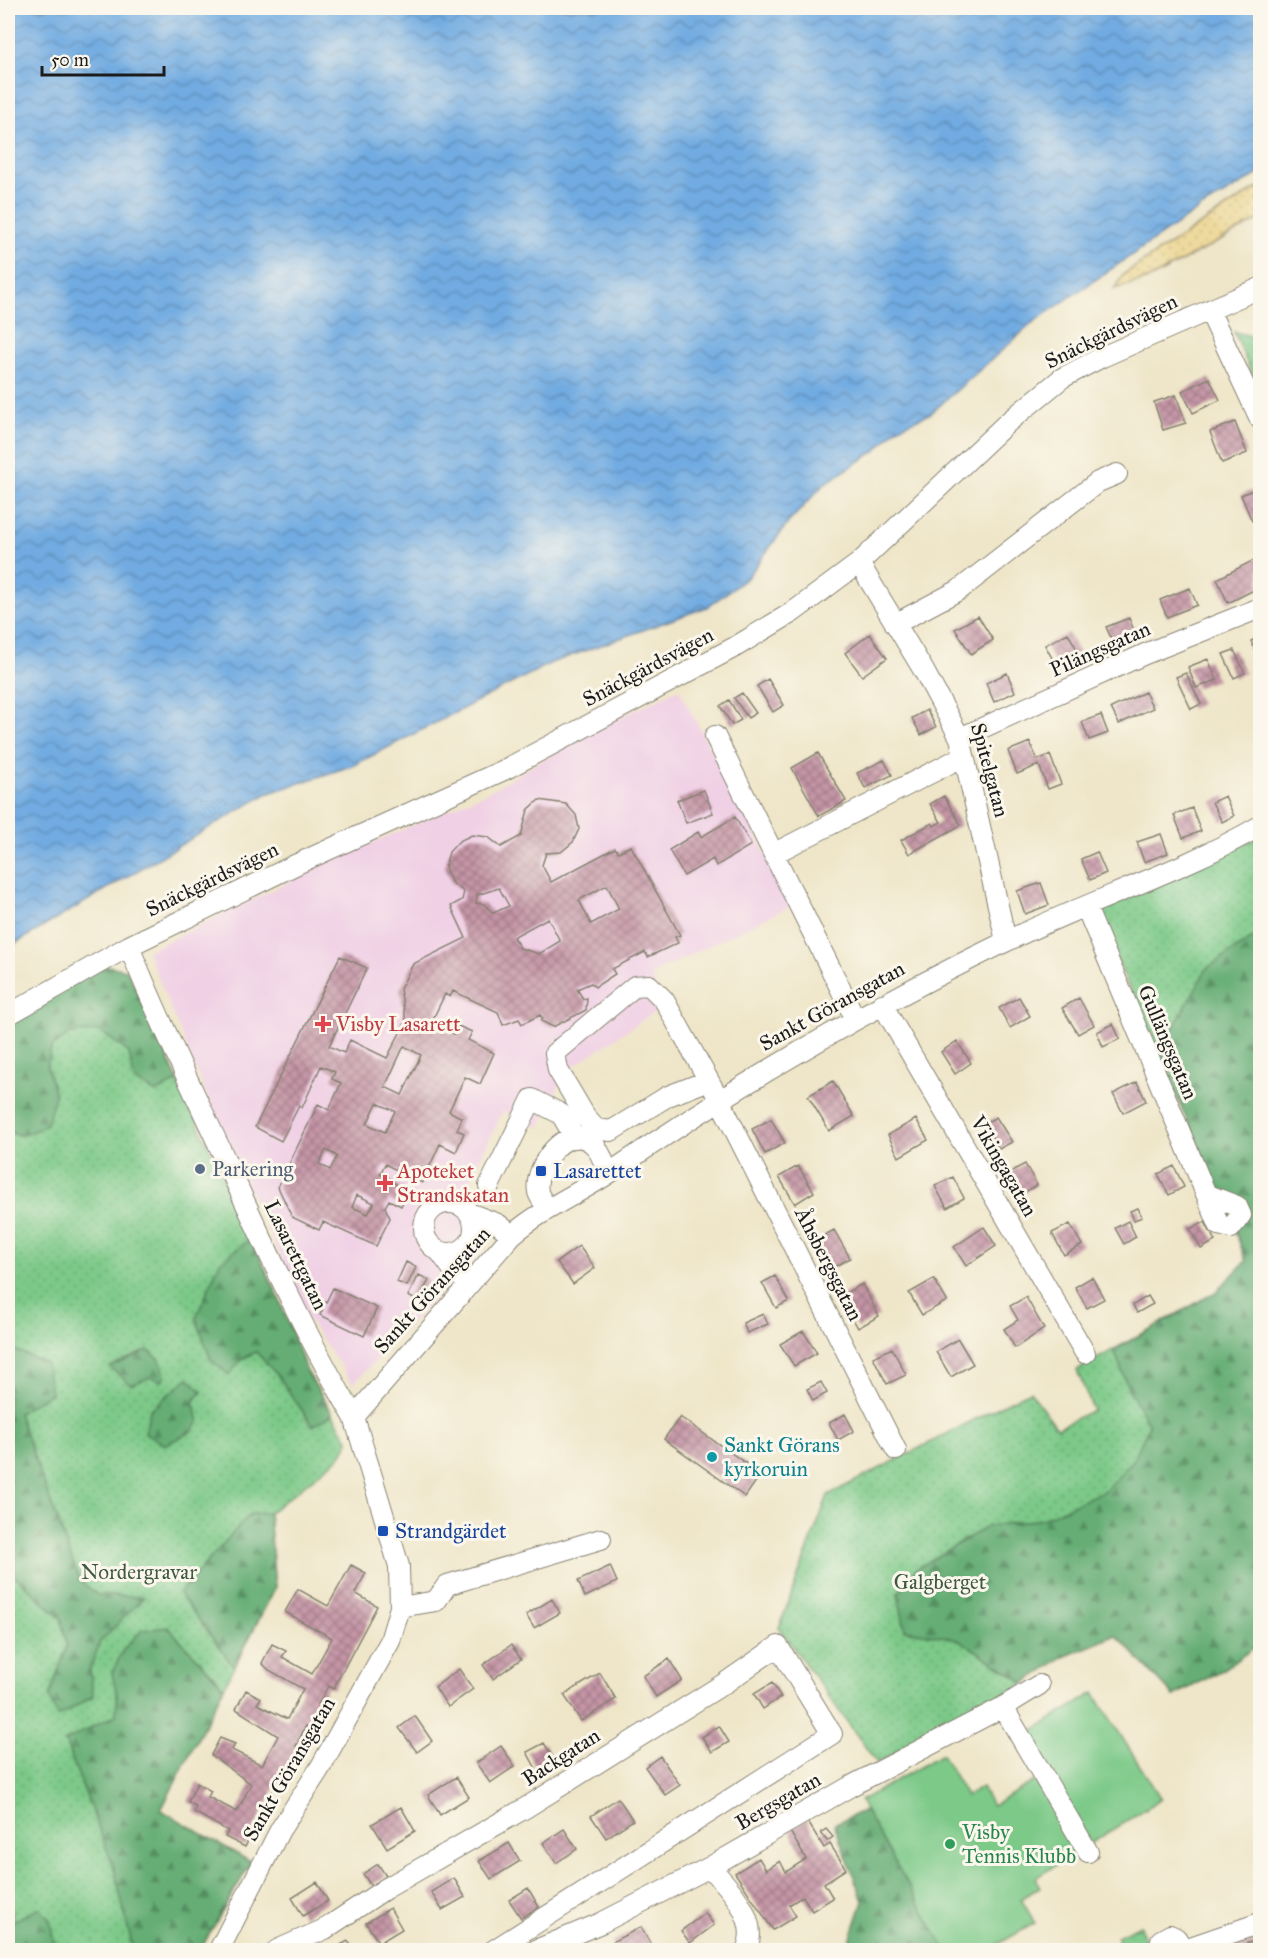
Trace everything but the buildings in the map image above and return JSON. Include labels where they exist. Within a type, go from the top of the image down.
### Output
[{"type":"street","name":"Snäckgärdsvägen","points":[[8,1015],[129,946],[297,864],[484,780],[635,702],[793,612],[859,563],[1007,423],[1062,378],[1102,357],[1260,288]]},
{"type":"street","points":[[1209,310],[1260,419]]},
{"type":"street","points":[[895,624],[959,590],[1098,482],[1117,474]]},
{"type":"street","name":"Spitelgatan","points":[[859,563],[952,720],[962,747],[1006,941]]},
{"type":"street","name":"Pilängsgatan","points":[[775,853],[962,747],[1145,654],[1260,608]]},
{"type":"street","points":[[715,736],[855,1018]]},
{"type":"street","name":"Sankt Göransgatan","points":[[219,1950],[280,1830],[320,1768],[390,1641],[400,1607],[399,1566],[354,1417],[512,1235],[548,1209],[608,1174],[719,1099],[855,1018],[1006,941],[1086,907],[1260,826]]},
{"type":"street","name":"Gullängsgatan","points":[[1086,907],[1206,1194]]},
{"type":"street","name":"Lasarettgatan","points":[[129,946],[149,997],[243,1200],[292,1301],[354,1417]]},
{"type":"street","name":"Åhsbergsgatan","points":[[707,1081],[668,1095],[611,1131],[596,1129],[587,1119],[558,1070],[555,1053],[594,1022],[619,997],[635,986],[650,985],[664,1000],[719,1099],[896,1450]]},
{"type":"street","name":"Vikingagatan","points":[[882,1004],[1085,1353]]},
{"type":"street","points":[[489,1186],[532,1099],[561,1114],[575,1138]]},
{"type":"street","points":[[548,1209],[538,1192],[542,1169],[559,1143],[575,1138],[585,1139],[594,1144],[608,1174]]},
{"type":"street","points":[[469,1284],[454,1271],[441,1252],[431,1246],[425,1236],[424,1226],[427,1215],[440,1204],[456,1203],[469,1213],[498,1224],[512,1235]]},
{"type":"street","points":[[441,1252],[453,1253],[465,1248],[473,1237],[474,1225],[469,1213]]},
{"type":"street","points":[[400,1607],[436,1602],[447,1585],[601,1539]]},
{"type":"street","name":"Backgatan","points":[[277,1950],[325,1929],[385,1889],[527,1807],[725,1683],[778,1646],[832,1734]]},
{"type":"street","name":"Bergsgatan","points":[[536,1950],[567,1946],[926,1745],[1003,1707],[1039,1685]]},
{"type":"street","points":[[1003,1707],[1088,1851]]},
{"type":"street","name":"Bergsgatan","points":[[494,1950],[832,1734]]},
{"type":"street","points":[[710,1867],[728,1886],[748,1920],[746,1950]]},
{"type":"street","points":[[1159,1950],[1161,1940],[1170,1935],[1176,1938],[1184,1950],[1260,1923]]},
{"type":"shaded area","name":"Visby Lasarett","points":[[679,689],[793,905],[651,974],[662,1007],[565,1072],[540,1128],[503,1111],[463,1194],[509,1221],[353,1384],[308,1319],[203,1087],[147,951],[332,861],[488,792],[598,728]]},
{"type":"green space","points":[[1234,332],[1252,336],[1259,381],[1257,387]]},
{"type":"green space","name":"Galgberget","points":[[1260,836],[1260,1643],[1224,1669],[1174,1696],[1116,1635],[1061,1658],[1025,1683],[877,1763],[779,1628],[828,1495],[1030,1391],[1057,1428],[1093,1410],[1077,1370],[1216,1292],[1246,1261],[1232,1221],[1096,912]]},
{"type":"green space","points":[[1260,933],[1260,1643],[1224,1669],[1174,1696],[1116,1635],[1061,1658],[1025,1683],[958,1639],[905,1630],[898,1594],[916,1569],[988,1526],[1042,1519],[1106,1490],[1134,1459],[1149,1425],[1129,1390],[1114,1350],[1216,1292],[1246,1261],[1232,1221],[1158,1055],[1207,968]]},
{"type":"green space","points":[[103,965],[127,970],[178,1081],[156,1093],[134,1080],[129,1053],[100,1031],[70,1034],[52,1047],[47,1066],[55,1095],[47,1124],[23,1135],[13,1134],[8,1131],[8,1019]]},
{"type":"green space","name":"Nordergravar","points":[[127,970],[278,1296],[307,1372],[349,1441],[340,1457],[269,1513],[275,1588],[161,1810],[251,1862],[200,1950],[8,1950],[8,1923],[13,1917],[11,1908],[8,1906],[8,1019]],"holes":[[[188,1379],[202,1391],[193,1401],[150,1410]]]},
{"type":"green space","points":[[251,1239],[278,1296],[307,1372],[333,1414],[313,1426],[278,1376],[256,1352],[242,1359],[229,1375],[211,1360],[196,1318],[220,1262]]},
{"type":"green space","points":[[8,1347],[46,1363],[51,1393],[18,1413],[80,1581],[98,1595],[144,1597],[100,1642],[90,1669],[93,1696],[58,1717],[49,1697],[67,1646],[61,1618],[8,1570],[8,1524],[15,1515],[8,1486]]},
{"type":"green space","points":[[148,1350],[160,1360],[165,1376],[162,1381],[151,1377],[131,1385],[110,1367]]},
{"type":"green space","points":[[188,1378],[202,1391],[193,1402],[199,1421],[191,1432],[165,1445],[145,1433],[150,1410]]},
{"type":"green space","points":[[269,1513],[275,1588],[234,1667],[179,1593],[250,1514]]},
{"type":"green space","points":[[168,1627],[224,1687],[161,1810],[251,1862],[200,1950],[133,1950],[114,1868],[65,1741],[116,1715],[117,1694],[112,1673],[123,1650],[142,1630]]},
{"type":"green space","name":"Visby Tennis Klubb","points":[[1094,1693],[1161,1799],[1090,1844],[1025,1735]]},
{"type":"green space","name":"Visby Tennis Klubb","points":[[942,1754],[966,1796],[982,1787],[992,1806],[1036,1780],[1079,1851],[1035,1878],[1040,1887],[1021,1899],[1035,1923],[988,1950],[946,1950],[860,1801]]},
{"type":"green space","points":[[865,1810],[946,1950],[838,1950],[849,1943],[863,1901],[834,1824]]},
{"type":"green space","points":[[40,1908],[50,1920],[54,1942],[47,1950],[8,1950],[8,1923]]},
{"type":"green space","points":[[1140,1925],[1147,1950],[1123,1950],[1117,1936]]},
{"type":"sand","points":[[1260,186],[1260,219],[1151,278],[1114,289],[1124,274]]},
{"type":"water","points":[[8,8],[1260,8],[1260,173],[1201,208],[1035,321],[931,413],[897,428],[877,450],[824,484],[788,523],[747,578],[707,607],[551,663],[354,765],[266,794],[8,948]]},
{"type":"place","name":"Visby Lasarett","points":[[323,1024]]},
{"type":"place","name":"Parkering","points":[[200,1169]]},
{"type":"place","name":"Lasarettet","points":[[541,1171]]},
{"type":"place","name":"Apoteket Strandskatan","points":[[385,1183]]},
{"type":"place","name":"Sankt Görans kyrkoruin","points":[[712,1457]]},
{"type":"place","name":"Strandgärdet","points":[[383,1531]]},
{"type":"place","name":"Visby Tennis Klubb","points":[[950,1844]]}]
